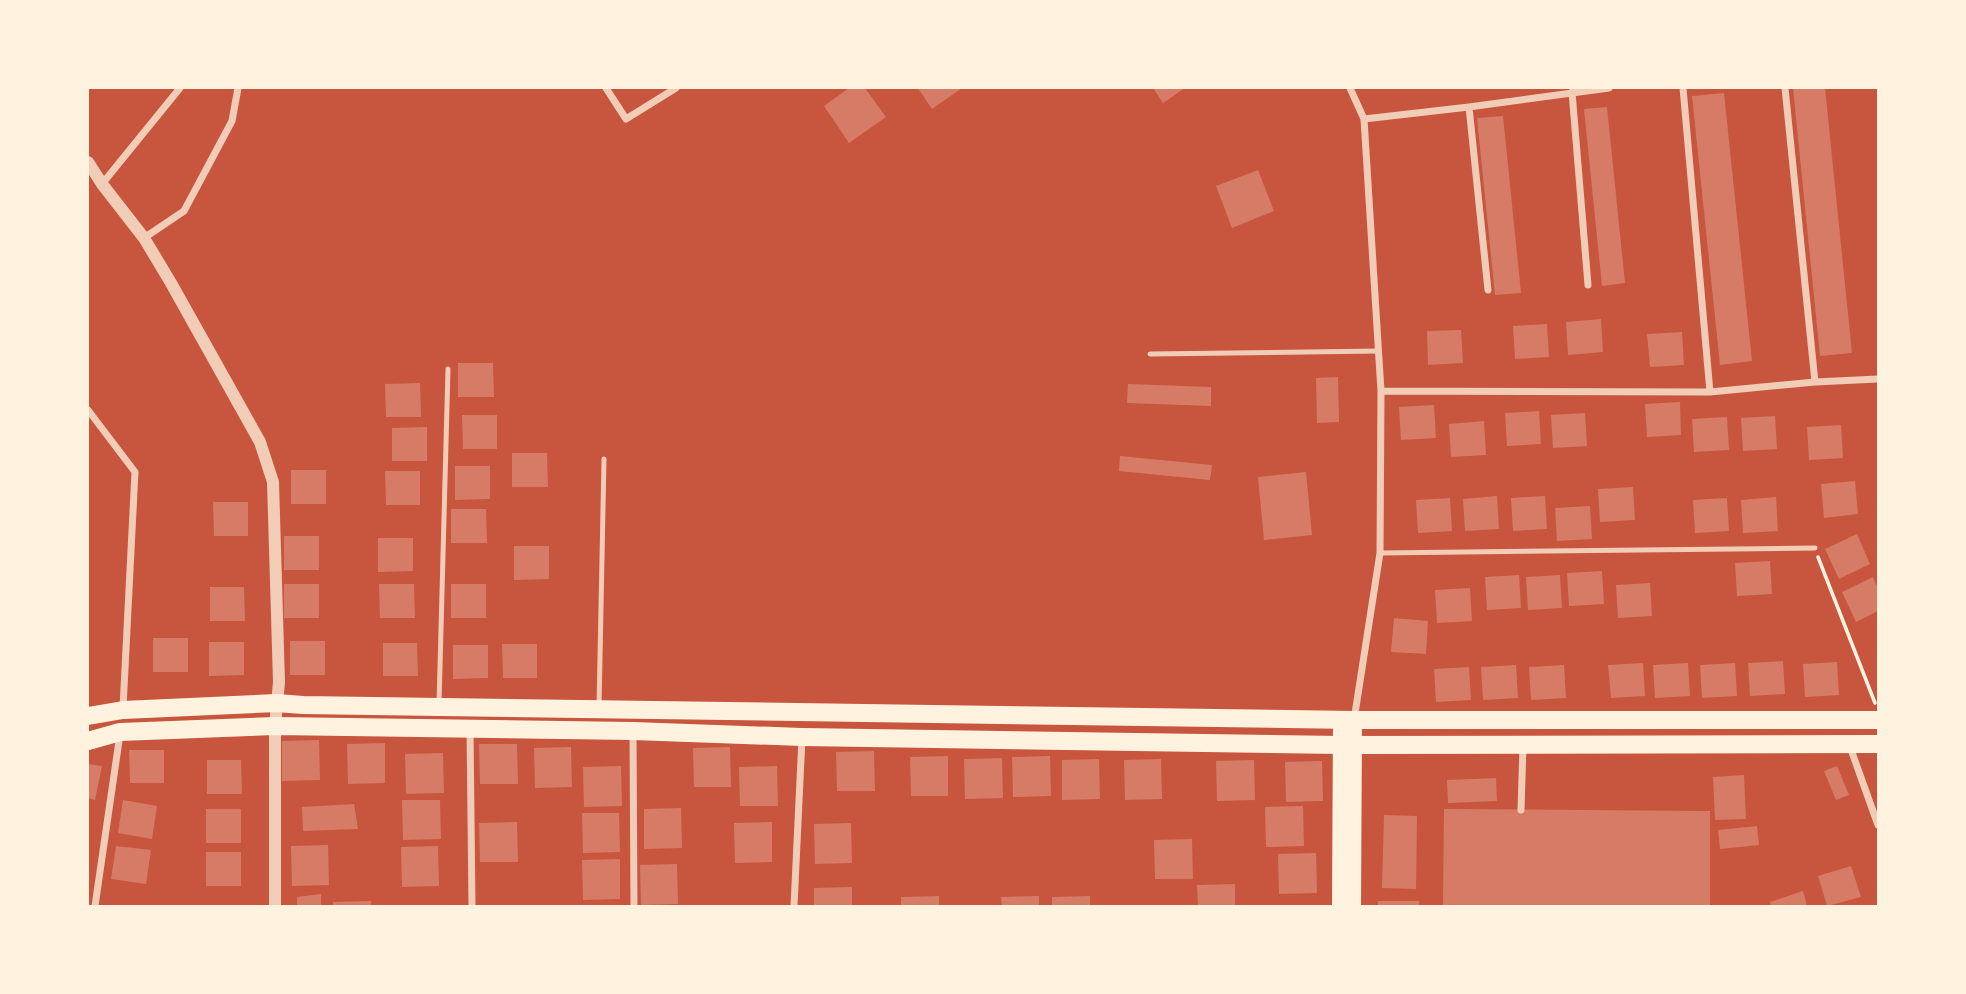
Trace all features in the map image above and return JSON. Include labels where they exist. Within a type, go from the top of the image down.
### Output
[{"type":"highway","points":[[88,716],[122,710],[277,703],[439,708],[1348,720],[1878,720]]},
{"type":"highway","points":[[88,741],[120,732],[275,726],[1348,745],[1878,744]]},
{"type":"main road","points":[[1348,720],[1353,906]]},
{"type":"main road","points":[[1340,906],[1348,745]]},
{"type":"street","points":[[102,184],[180,88]]},
{"type":"street","points":[[144,238],[184,211],[232,121],[238,88]]},
{"type":"street","points":[[606,88],[626,119],[676,88]]},
{"type":"street","points":[[1348,720],[1380,553],[1381,391],[1363,119],[1350,88]]},
{"type":"street","points":[[1363,119],[1609,88]]},
{"type":"street","points":[[1684,88],[1710,392]]},
{"type":"street","points":[[1785,88],[1815,382]]},
{"type":"street","points":[[1572,92],[1588,285]]},
{"type":"street","points":[[1469,107],[1488,290]]},
{"type":"street","points":[[88,162],[144,238],[171,283],[260,442],[273,482],[279,682],[275,726],[275,906]]},
{"type":"street","points":[[1381,391],[1710,392],[1878,379]]},
{"type":"street","points":[[88,410],[135,471],[122,710]]},
{"type":"street","points":[[470,729],[472,906]]},
{"type":"street","points":[[633,731],[634,906]]},
{"type":"street","points":[[95,906],[120,732]]},
{"type":"street","points":[[794,906],[802,737]]},
{"type":"street","points":[[1849,743],[1878,825]]},
{"type":"street","points":[[1521,810],[1523,744]]},
{"type":"lane","points":[[1150,354],[1379,351]]},
{"type":"lane","points":[[439,708],[448,369]]},
{"type":"lane","points":[[599,710],[604,458]]},
{"type":"lane","points":[[1380,553],[1815,548]]},
{"type":"path","points":[[1815,548],[1878,712]]},
{"type":"building","points":[[849,88],[865,88],[886,117],[849,143],[824,106]]},
{"type":"building","points":[[918,88],[962,88],[932,109]]},
{"type":"building","points":[[1153,88],[1185,88],[1163,103]]},
{"type":"building","points":[[1793,88],[1825,88],[1852,353],[1820,356]]},
{"type":"building","points":[[1724,93],[1752,361],[1720,365],[1692,96]]},
{"type":"building","points":[[1607,107],[1625,283],[1602,286],[1584,109]]},
{"type":"building","points":[[1503,116],[1521,293],[1495,295],[1477,118]]},
{"type":"building","points":[[1258,170],[1274,211],[1232,228],[1216,186]]},
{"type":"building","points":[[1601,319],[1603,352],[1568,355],[1566,322]]},
{"type":"building","points":[[1547,324],[1549,357],[1515,359],[1513,326]]},
{"type":"building","points":[[1461,330],[1463,363],[1428,365],[1427,331]]},
{"type":"building","points":[[1682,332],[1684,365],[1650,367],[1647,334]]},
{"type":"building","points":[[458,363],[493,363],[494,397],[458,397]]},
{"type":"building","points":[[1338,377],[1339,422],[1317,423],[1316,378]]},
{"type":"building","points":[[420,383],[421,417],[386,417],[385,384]]},
{"type":"building","points":[[1128,384],[1211,387],[1211,406],[1127,403]]},
{"type":"building","points":[[1680,402],[1681,435],[1647,437],[1645,404]]},
{"type":"building","points":[[1434,405],[1436,438],[1401,440],[1399,407]]},
{"type":"building","points":[[1539,411],[1541,444],[1507,446],[1505,413]]},
{"type":"building","points":[[1585,413],[1587,446],[1553,448],[1551,415]]},
{"type":"building","points":[[462,415],[497,415],[497,449],[463,449]]},
{"type":"building","points":[[1775,416],[1777,449],[1743,451],[1741,418]]},
{"type":"building","points":[[1727,417],[1729,450],[1694,452],[1692,419]]},
{"type":"building","points":[[1484,421],[1486,455],[1451,457],[1449,424]]},
{"type":"building","points":[[1841,425],[1843,458],[1809,460],[1807,427]]},
{"type":"building","points":[[427,427],[427,461],[392,461],[392,428]]},
{"type":"building","points":[[512,453],[547,453],[548,487],[512,487]]},
{"type":"building","points":[[1120,456],[1212,465],[1210,480],[1119,471]]},
{"type":"building","points":[[455,466],[490,466],[490,499],[455,500]]},
{"type":"building","points":[[291,470],[326,470],[326,504],[291,504]]},
{"type":"building","points":[[385,471],[420,471],[420,505],[386,505]]},
{"type":"building","points":[[1306,472],[1312,535],[1264,540],[1258,477]]},
{"type":"building","points":[[1855,481],[1858,514],[1824,518],[1821,484]]},
{"type":"building","points":[[1633,487],[1635,520],[1600,522],[1598,489]]},
{"type":"building","points":[[1497,496],[1499,529],[1465,531],[1463,499]]},
{"type":"building","points":[[1545,496],[1547,529],[1513,531],[1511,498]]},
{"type":"building","points":[[1776,497],[1778,531],[1743,533],[1741,500]]},
{"type":"building","points":[[1450,498],[1452,531],[1418,533],[1416,500]]},
{"type":"building","points":[[1727,498],[1729,531],[1695,533],[1693,500]]},
{"type":"building","points":[[213,502],[248,502],[248,536],[214,536]]},
{"type":"building","points":[[1590,506],[1592,539],[1557,541],[1555,508]]},
{"type":"building","points":[[451,509],[486,509],[487,543],[451,543]]},
{"type":"building","points":[[1857,534],[1870,564],[1839,579],[1825,549]]},
{"type":"building","points":[[284,536],[319,536],[319,570],[284,570]]},
{"type":"building","points":[[378,538],[413,538],[413,571],[378,572]]},
{"type":"building","points":[[514,546],[549,546],[549,579],[514,580]]},
{"type":"building","points":[[1770,561],[1772,594],[1737,596],[1735,563]]},
{"type":"building","points":[[1602,571],[1604,604],[1569,606],[1567,573]]},
{"type":"building","points":[[1519,575],[1521,608],[1487,610],[1485,577]]},
{"type":"building","points":[[1560,575],[1562,608],[1528,610],[1526,577]]},
{"type":"building","points":[[1873,577],[1878,589],[1878,611],[1856,622],[1842,592]]},
{"type":"building","points":[[1650,583],[1652,616],[1618,618],[1616,585]]},
{"type":"building","points":[[284,584],[319,584],[319,618],[284,618]]},
{"type":"building","points":[[379,584],[414,584],[415,618],[380,618]]},
{"type":"building","points":[[451,584],[486,584],[486,618],[451,618]]},
{"type":"building","points":[[210,587],[244,587],[245,621],[210,621]]},
{"type":"building","points":[[1470,588],[1472,621],[1437,623],[1435,590]]},
{"type":"building","points":[[1394,618],[1428,621],[1426,654],[1391,652]]},
{"type":"building","points":[[153,638],[188,638],[188,672],[153,672]]},
{"type":"building","points":[[290,641],[325,641],[325,675],[290,675]]},
{"type":"building","points":[[209,642],[244,642],[244,675],[209,676]]},
{"type":"building","points":[[383,643],[417,643],[418,676],[383,676]]},
{"type":"building","points":[[502,644],[537,644],[537,678],[503,678]]},
{"type":"building","points":[[453,645],[488,645],[488,678],[453,679]]},
{"type":"building","points":[[1783,661],[1785,694],[1750,696],[1748,663]]},
{"type":"building","points":[[1837,662],[1839,695],[1805,697],[1803,664]]},
{"type":"building","points":[[1643,663],[1645,696],[1611,698],[1608,665]]},
{"type":"building","points":[[1688,663],[1690,696],[1655,698],[1653,665]]},
{"type":"building","points":[[1735,663],[1737,696],[1702,698],[1700,665]]},
{"type":"building","points":[[1516,665],[1518,698],[1483,700],[1481,667]]},
{"type":"building","points":[[1564,665],[1566,698],[1531,700],[1529,667]]},
{"type":"building","points":[[1469,667],[1471,700],[1436,702],[1434,669]]},
{"type":"building","points":[[319,740],[320,780],[282,781],[282,741]]},
{"type":"building","points":[[385,743],[385,783],[348,784],[347,744]]},
{"type":"building","points":[[479,744],[517,744],[518,784],[480,784]]},
{"type":"building","points":[[571,747],[572,787],[535,788],[534,748]]},
{"type":"building","points":[[730,747],[731,787],[694,787],[693,748]]},
{"type":"building","points":[[129,750],[164,750],[164,783],[130,783]]},
{"type":"building","points":[[874,751],[875,791],[837,791],[836,752]]},
{"type":"building","points":[[443,753],[444,793],[406,794],[405,754]]},
{"type":"building","points":[[948,756],[948,796],[911,796],[910,757]]},
{"type":"building","points":[[1050,756],[1051,796],[1013,797],[1012,757]]},
{"type":"building","points":[[1002,758],[1003,798],[965,799],[964,759]]},
{"type":"building","points":[[1099,759],[1100,799],[1062,800],[1062,760]]},
{"type":"building","points":[[1161,759],[1162,799],[1125,800],[1124,760]]},
{"type":"building","points":[[207,760],[241,760],[242,794],[207,794]]},
{"type":"building","points":[[1254,760],[1255,800],[1217,801],[1216,761]]},
{"type":"building","points":[[1322,761],[1323,801],[1286,802],[1285,762]]},
{"type":"building","points":[[88,764],[102,766],[95,800],[88,798]]},
{"type":"building","points":[[621,766],[622,806],[584,807],[583,767]]},
{"type":"building","points":[[777,766],[778,806],[740,806],[739,767]]},
{"type":"building","points":[[1837,766],[1849,795],[1836,800],[1824,771]]},
{"type":"building","points":[[1744,775],[1746,819],[1715,820],[1713,777]]},
{"type":"building","points":[[1496,778],[1497,801],[1448,803],[1447,780]]},
{"type":"building","points":[[123,800],[157,806],[152,839],[118,833]]},
{"type":"building","points":[[402,800],[440,800],[441,839],[403,840]]},
{"type":"building","points":[[354,804],[358,829],[303,831],[302,807]]},
{"type":"building","points":[[1303,806],[1304,846],[1266,847],[1265,807]]},
{"type":"building","points":[[681,808],[682,848],[644,849],[644,809]]},
{"type":"building","points":[[206,809],[241,809],[241,843],[206,843]]},
{"type":"building","points":[[1444,809],[1710,811],[1710,906],[1443,906]]},
{"type":"building","points":[[582,813],[619,813],[620,852],[583,853]]},
{"type":"building","points":[[1384,815],[1417,816],[1416,889],[1382,888]]},
{"type":"building","points":[[517,822],[518,862],[480,862],[479,823]]},
{"type":"building","points":[[772,822],[772,862],[735,863],[734,823]]},
{"type":"building","points":[[851,823],[852,863],[815,864],[814,824]]},
{"type":"building","points":[[1757,826],[1759,845],[1720,849],[1718,830]]},
{"type":"building","points":[[1192,839],[1193,879],[1155,879],[1154,840]]},
{"type":"building","points":[[328,845],[329,885],[292,886],[291,846]]},
{"type":"building","points":[[116,846],[151,850],[146,884],[111,879]]},
{"type":"building","points":[[438,846],[439,886],[402,887],[401,847]]},
{"type":"building","points":[[206,852],[241,852],[241,886],[206,886]]},
{"type":"building","points":[[1316,853],[1317,893],[1279,894],[1278,854]]},
{"type":"building","points":[[620,859],[620,899],[583,900],[582,860]]},
{"type":"building","points":[[677,864],[678,904],[641,905],[640,865]]},
{"type":"building","points":[[1851,866],[1861,897],[1827,906],[1818,876]]},
{"type":"building","points":[[1235,884],[1235,906],[1198,906],[1197,885]]},
{"type":"building","points":[[852,887],[852,906],[814,906],[814,888]]},
{"type":"building","points":[[1803,891],[1807,906],[1771,906],[1770,902]]},
{"type":"building","points":[[321,894],[321,906],[297,906],[297,897]]},
{"type":"building","points":[[939,896],[939,906],[901,906],[901,897]]},
{"type":"building","points":[[1039,896],[1039,906],[1002,906],[1001,897]]},
{"type":"building","points":[[1090,896],[1090,906],[1052,906],[1052,897]]},
{"type":"building","points":[[371,901],[371,906],[333,906],[333,902]]},
{"type":"building","points":[[1378,901],[1419,901],[1419,906],[1378,906]]}]
